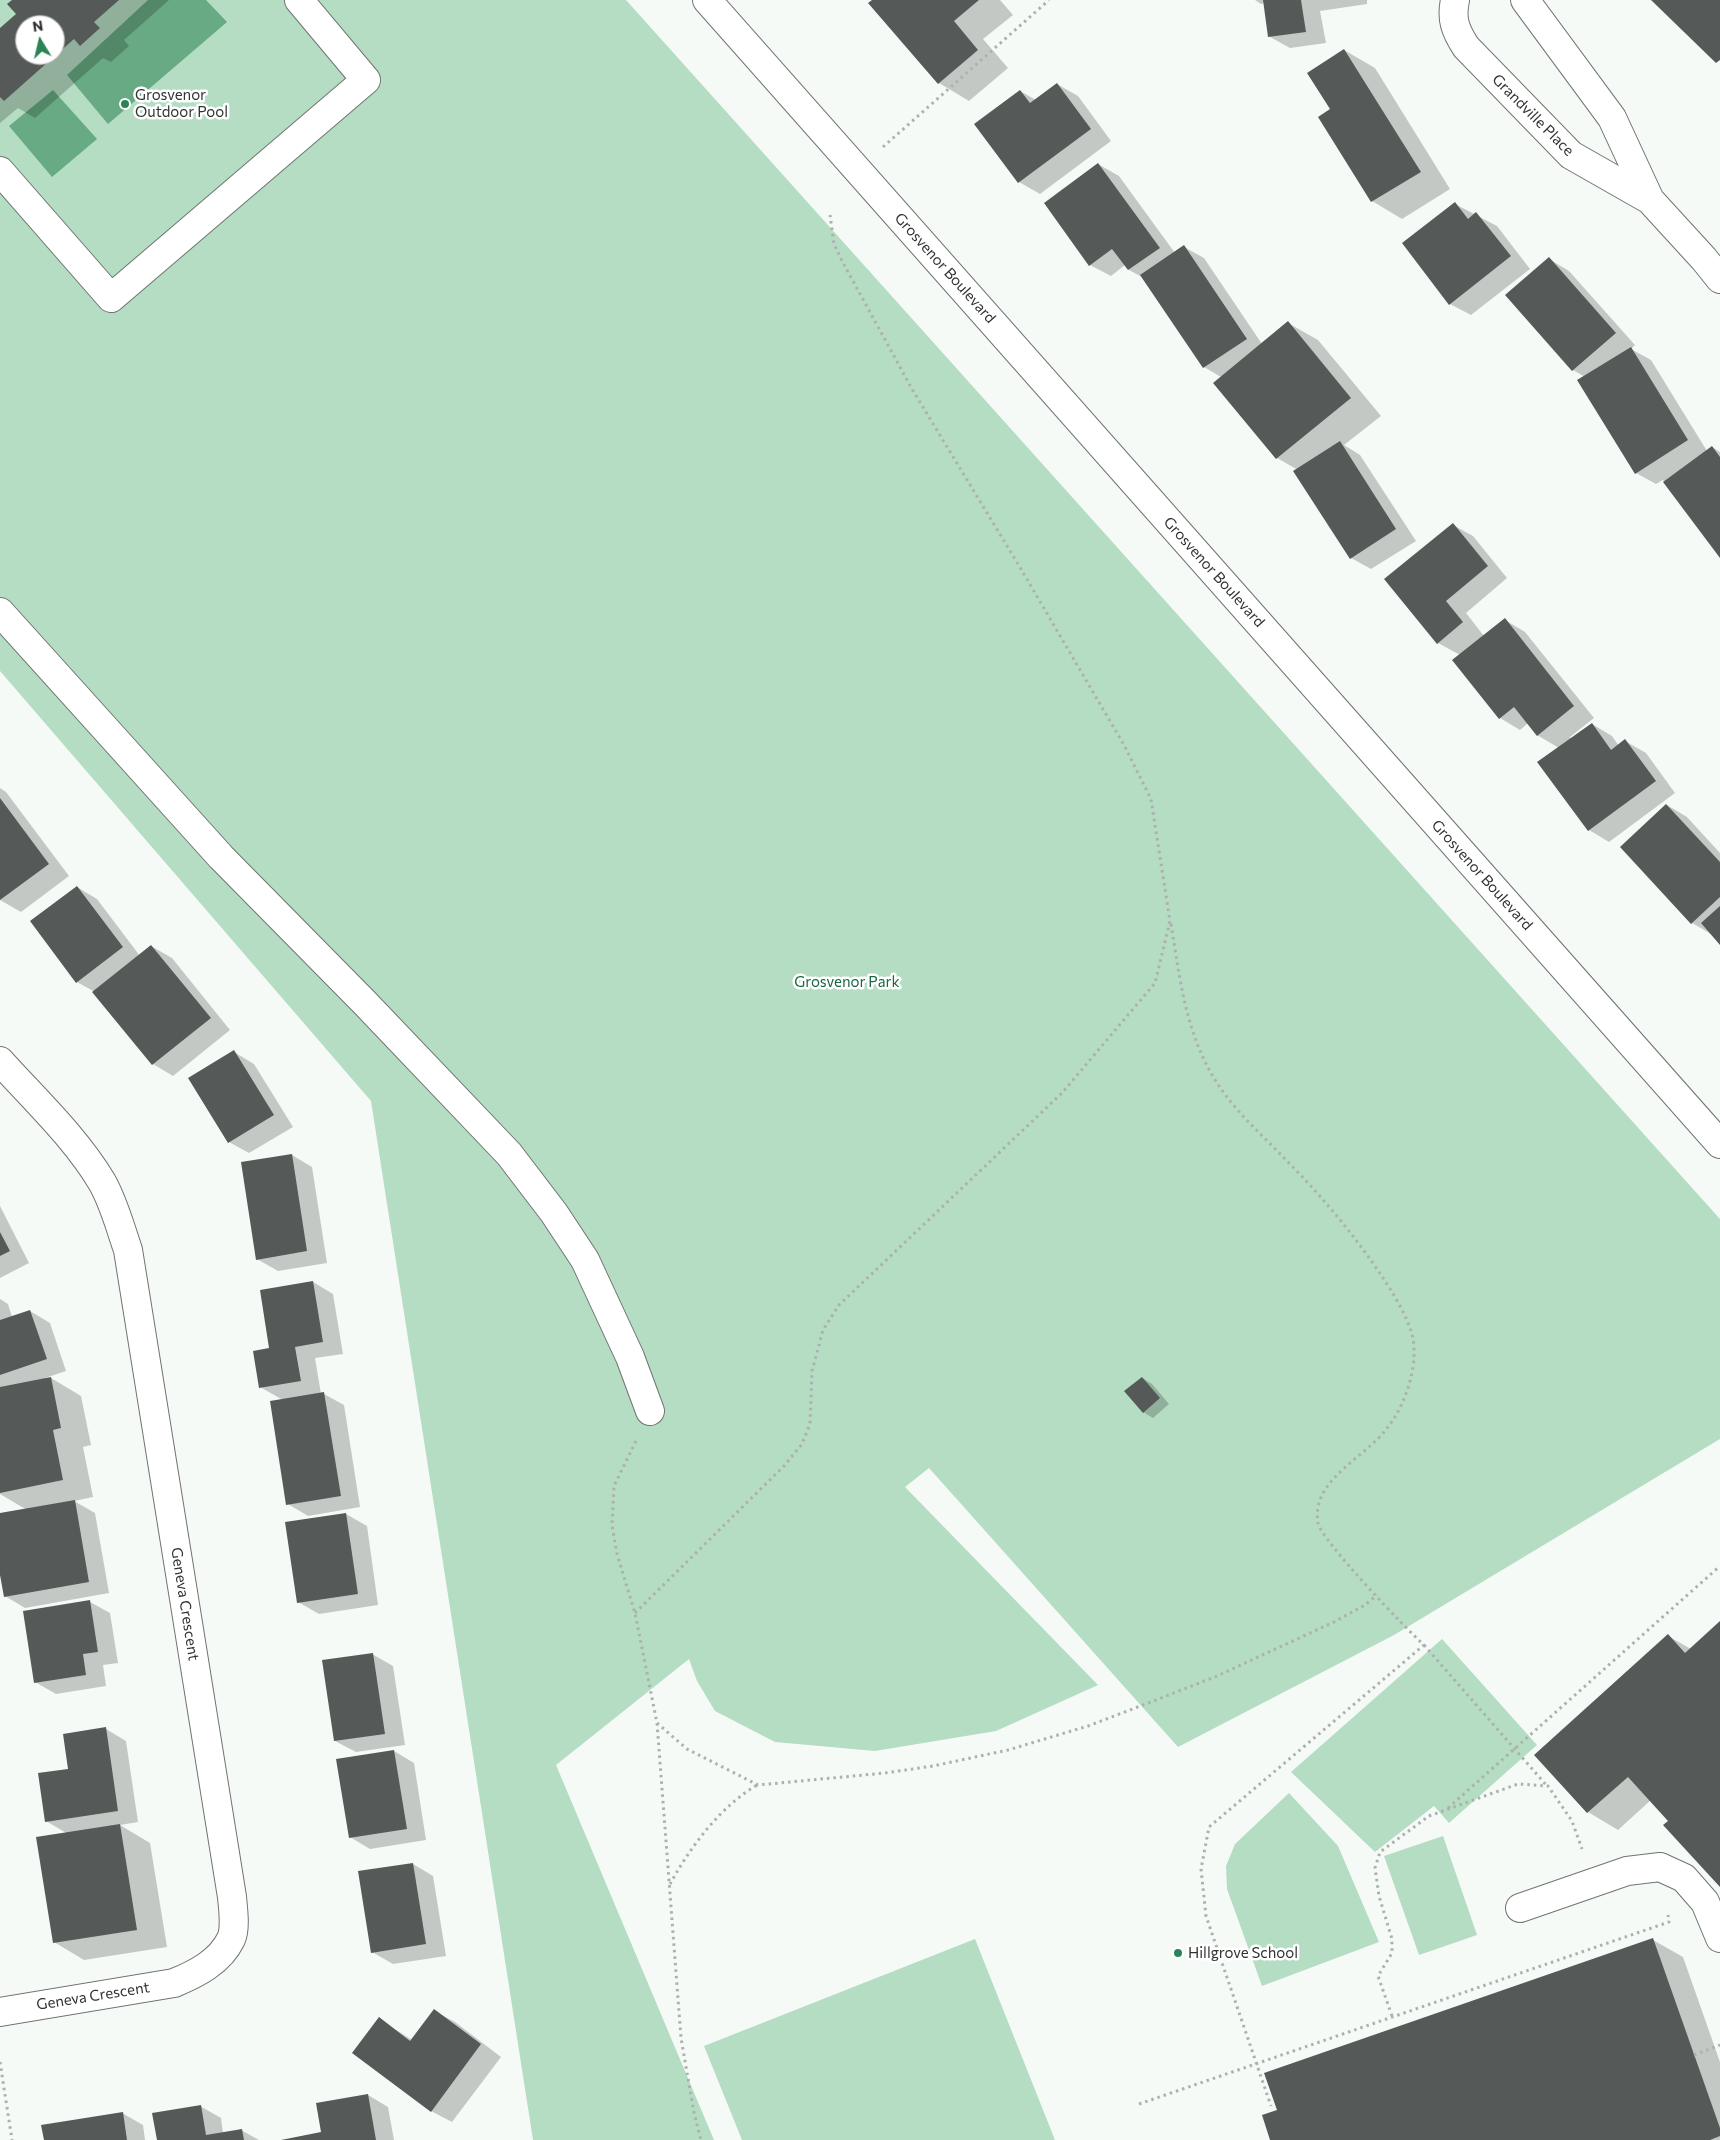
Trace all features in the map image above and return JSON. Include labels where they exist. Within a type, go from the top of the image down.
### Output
[{"type":"street","points":[[0,171],[111,298],[366,80],[299,0]]},
{"type":"street","name":"Grosvenor Boulevard","points":[[707,0],[1720,1144]]},
{"type":"street","name":"Grandville Place","points":[[1455,0],[1452,14],[1455,30],[1466,47],[1571,155],[1650,200]]},
{"type":"street","name":"Grandville Place","points":[[1525,0],[1612,118],[1650,200],[1720,279]]},
{"type":"street","points":[[0,612],[221,857],[510,1154],[554,1213],[585,1260],[630,1357],[650,1411]]},
{"type":"street","name":"Geneva Crescent","points":[[0,1061],[84,1155],[102,1183],[117,1215],[128,1250],[232,1897],[233,1919],[231,1938],[219,1956],[196,1974],[174,1983],[0,2012]]},
{"type":"street","points":[[1520,1908],[1627,1871],[1660,1867],[1684,1878],[1705,1902],[1720,1938]]},
{"type":"path","points":[[883,147],[1049,0]]},
{"type":"path","points":[[830,215],[834,244],[842,261],[912,389],[1021,569],[1124,745],[1151,799],[1185,1008],[1196,1046],[1217,1083],[1250,1124],[1311,1186],[1347,1228],[1389,1288],[1407,1320],[1412,1337],[1414,1356],[1413,1370],[1402,1402],[1394,1420],[1371,1446],[1329,1484],[1321,1494],[1318,1508],[1318,1524],[1325,1538],[1424,1645],[1548,1786],[1572,1821],[1584,1858]]},
{"type":"path","points":[[635,1613],[784,1466],[802,1444],[810,1424],[814,1362],[823,1330],[839,1305],[1062,1093],[1155,983],[1170,921]]},
{"type":"path","points":[[650,1411],[614,1486],[612,1525],[618,1554],[635,1613],[657,1722],[681,2038],[694,2113],[701,2140]]},
{"type":"path","points":[[1446,1810],[1720,1566]]},
{"type":"path","points":[[669,1885],[682,1864],[722,1810],[740,1795],[758,1785],[885,1773],[933,1766],[1008,1750],[1070,1731],[1217,1676],[1334,1622],[1377,1596]]},
{"type":"path","points":[[1271,2106],[1206,1916],[1201,1869],[1209,1827],[1424,1645]]},
{"type":"path","points":[[657,1722],[688,1749],[758,1785]]},
{"type":"path","points":[[1392,2016],[1378,1976],[1392,1953],[1392,1939],[1379,1896],[1375,1868],[1380,1852],[1429,1816],[1518,1784],[1548,1786]]},
{"type":"path","points":[[1139,2104],[1669,1922],[1660,1867]]},
{"type":"path","points":[[1694,2054],[1720,2045]]},
{"type":"path","points":[[0,2062],[12,2140]]},
{"type":"green space","name":"Grosvenor Park","points":[[0,0],[626,0],[1720,1219],[1720,1439],[1394,1635],[1178,1747],[929,1468],[905,1487],[1098,1685],[996,1731],[875,1751],[775,1742],[715,1711],[697,1681],[689,1659],[556,1765],[714,2140],[533,2140],[371,1101],[0,671]]},
{"type":"green space","points":[[1442,1639],[1537,1745],[1449,1823],[1434,1806],[1375,1852],[1291,1772]]},
{"type":"green space","points":[[1289,1793],[1338,1846],[1379,1942],[1262,1986],[1227,1889],[1226,1866],[1235,1844]]},
{"type":"green space","points":[[1443,1836],[1477,1935],[1419,1955],[1384,1856]]},
{"type":"green space","points":[[975,1939],[1055,2140],[742,2140],[704,2046]]},
{"type":"shaded area","points":[[148,0],[206,0],[227,22],[108,124],[67,75]]},
{"type":"shaded area","points":[[53,90],[97,139],[52,177],[9,126]]},
{"type":"building","points":[[12,0],[119,0],[94,22],[100,28],[80,46],[74,39],[65,47],[65,15],[15,15],[15,65],[45,65],[4,101],[0,97],[0,28],[16,14],[7,4]]},
{"type":"building","points":[[872,0],[979,0],[954,21],[978,50],[938,84],[868,3]]},
{"type":"building","points":[[1263,0],[1301,0],[1306,32],[1268,37]]},
{"type":"building","points":[[1651,0],[1720,0],[1720,60],[1716,63]]},
{"type":"building","points":[[1344,49],[1421,172],[1371,202],[1318,117],[1330,109],[1307,73]]},
{"type":"building","points":[[1057,83],[1091,129],[1018,183],[974,124],[1020,90],[1030,103]]},
{"type":"building","points":[[1098,163],[1160,248],[1128,270],[1112,249],[1089,266],[1044,203]]},
{"type":"building","points":[[1455,202],[1468,219],[1476,212],[1511,256],[1449,305],[1402,243]]},
{"type":"building","points":[[1184,245],[1247,339],[1203,368],[1140,275]]},
{"type":"building","points":[[1549,257],[1616,333],[1572,371],[1505,295]]},
{"type":"building","points":[[1288,321],[1351,398],[1276,459],[1213,383]]},
{"type":"building","points":[[1631,347],[1688,440],[1635,474],[1577,380]]},
{"type":"building","points":[[1340,441],[1396,529],[1350,559],[1293,471]]},
{"type":"building","points":[[1712,446],[1720,457],[1720,558],[1663,482]]},
{"type":"building","points":[[1453,523],[1488,566],[1446,601],[1463,622],[1437,644],[1384,579]]},
{"type":"building","points":[[1505,618],[1574,706],[1537,736],[1514,707],[1499,719],[1452,660]]},
{"type":"building","points":[[1592,723],[1611,750],[1625,739],[1656,781],[1588,831],[1537,762]]},
{"type":"building","points":[[0,798],[49,864],[0,900]]},
{"type":"building","points":[[1666,804],[1720,862],[1720,897],[1691,924],[1620,847]]},
{"type":"building","points":[[77,886],[123,947],[76,983],[30,921]]},
{"type":"building","points":[[1720,906],[1720,945],[1701,923]]},
{"type":"building","points":[[151,945],[211,1018],[152,1065],[92,992]]},
{"type":"building","points":[[234,1050],[274,1115],[228,1143],[188,1078]]},
{"type":"building","points":[[292,1154],[307,1251],[256,1260],[241,1162]]},
{"type":"building","points":[[0,1232],[10,1251],[0,1256]]},
{"type":"building","points":[[313,1281],[323,1342],[295,1347],[301,1381],[259,1388],[253,1351],[269,1348],[260,1290]]},
{"type":"building","points":[[30,1310],[47,1359],[0,1375],[0,1320]]},
{"type":"building","points":[[51,1377],[61,1428],[53,1430],[63,1480],[0,1493],[0,1387]]},
{"type":"building","points":[[1142,1377],[1160,1398],[1143,1413],[1124,1391]]},
{"type":"building","points":[[324,1392],[341,1496],[286,1505],[270,1401]]},
{"type":"building","points":[[75,1500],[89,1582],[4,1597],[0,1575],[0,1513]]},
{"type":"building","points":[[346,1513],[358,1594],[297,1603],[285,1522]]},
{"type":"building","points":[[90,1600],[98,1652],[83,1654],[86,1675],[34,1683],[23,1611]]},
{"type":"building","points":[[1720,1621],[1720,1887],[1663,1825],[1668,1821],[1628,1777],[1587,1813],[1534,1755],[1668,1634],[1685,1653]]},
{"type":"building","points":[[373,1653],[385,1734],[334,1741],[322,1660]]},
{"type":"building","points":[[106,1727],[118,1811],[45,1822],[38,1773],[68,1769],[63,1734]]},
{"type":"building","points":[[394,1750],[407,1829],[349,1838],[336,1759]]},
{"type":"building","points":[[120,1824],[137,1930],[53,1943],[36,1837]]},
{"type":"building","points":[[413,1863],[426,1944],[371,1953],[358,1871]]},
{"type":"building","points":[[1653,1938],[1720,2128],[1720,2136],[1710,2140],[1270,2140],[1262,2115],[1277,2110],[1264,2073]]},
{"type":"building","points":[[434,2009],[481,2044],[431,2112],[352,2053],[379,2017],[410,2041]]},
{"type":"building","points":[[368,2094],[376,2140],[281,2140],[321,2132],[316,2103]]},
{"type":"building","points":[[201,2105],[206,2135],[242,2129],[244,2140],[157,2140],[152,2113]]},
{"type":"building","points":[[123,2112],[127,2140],[44,2140],[41,2125]]},
{"type":"place","name":"Grosvenor Outdoor Pool","points":[[125,104]]},
{"type":"place","name":"Hillgrove School","points":[[1178,1953]]}]
